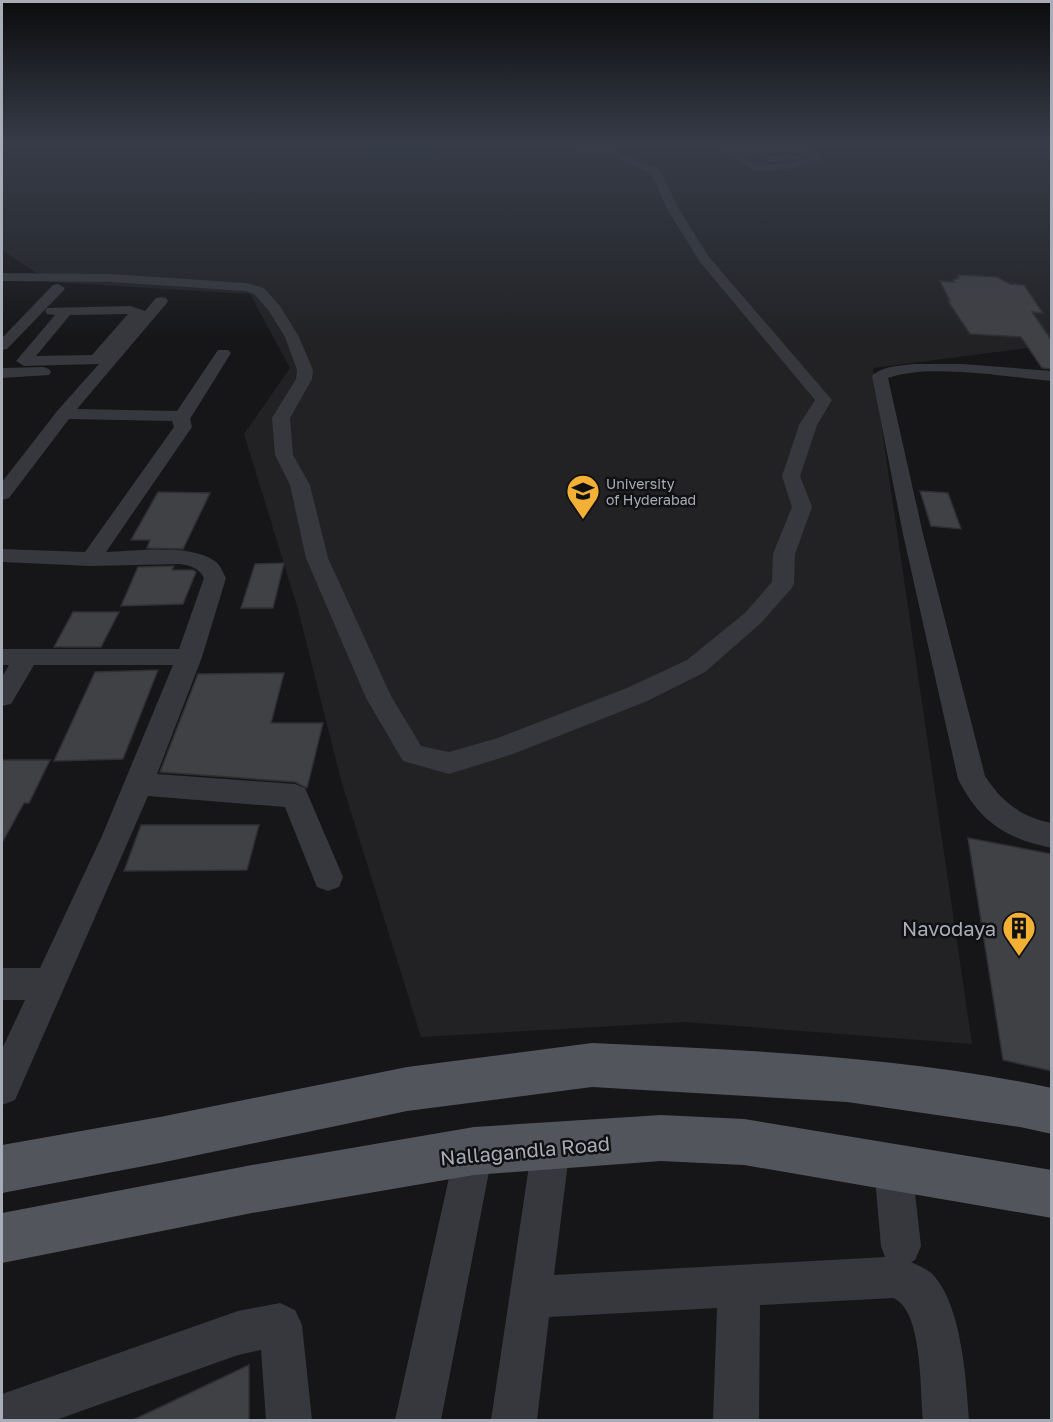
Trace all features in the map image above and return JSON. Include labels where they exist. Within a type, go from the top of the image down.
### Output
[{"type":"main road","points":[[2,1169],[160,1140],[406,1089],[592,1065],[847,1080],[1020,1104],[1052,1111]]},
{"type":"main road","name":"Nallagandla Road","points":[[2,1238],[252,1190],[474,1151],[661,1138],[744,1142],[1052,1194]]},
{"type":"street","points":[[2,284],[111,278],[227,285],[259,291],[275,309],[292,337],[304,370],[303,379],[281,418],[281,442],[284,455],[300,485],[317,558],[379,698],[412,754],[449,763],[504,747],[636,695],[696,666],[753,618],[783,584],[784,554],[802,507],[791,476],[808,425],[824,400],[704,259],[673,208]]},
{"type":"street","points":[[2,284],[58,287],[2,346]]},
{"type":"street","points":[[2,364],[59,311],[134,310],[138,312],[96,360],[24,361],[59,311],[73,289]]},
{"type":"street","points":[[2,494],[63,414],[161,301]]},
{"type":"street","points":[[91,559],[183,427],[182,419],[224,353]]},
{"type":"street","points":[[1052,376],[919,367],[888,370],[880,376],[914,534],[972,779],[981,794],[1008,823],[1027,831],[1052,836]]},
{"type":"street","points":[[2,373],[100,372]]},
{"type":"street","points":[[63,414],[175,416],[182,419]]},
{"type":"street","points":[[2,556],[91,559],[178,557],[197,560],[210,568],[215,578],[190,657],[138,784],[2,1087]]},
{"type":"street","points":[[2,657],[190,657]]},
{"type":"street","points":[[2,697],[26,658]]},
{"type":"street","points":[[138,784],[295,796],[328,877]]},
{"type":"street","points":[[2,984],[50,984]]},
{"type":"street","points":[[514,1420],[551,1146]]},
{"type":"street","points":[[418,1420],[474,1151]]},
{"type":"street","points":[[893,1167],[902,1246]]},
{"type":"street","points":[[531,1297],[893,1277],[909,1281],[922,1294],[931,1311],[946,1420]]},
{"type":"street","points":[[736,1420],[739,1285]]},
{"type":"street","points":[[2,1417],[238,1333],[280,1325],[289,1420]]},
{"type":"shaded area","name":"University of Hyderabad","points":[[2,208],[1051,208],[1051,345],[873,368],[972,1044],[685,1022],[421,1037],[341,780],[297,606],[244,434],[290,368],[250,294],[50,282],[2,250]]},
{"type":"building","points":[[958,275],[997,277],[1010,284],[1024,285],[1043,313],[1032,312],[1052,341],[1052,369],[1042,368],[1021,337],[970,334],[948,301],[950,301],[940,281],[955,282],[953,280],[959,278]]},
{"type":"building","points":[[920,491],[948,493],[961,529],[931,526]]},
{"type":"building","points":[[158,492],[210,493],[183,549],[147,548],[150,540],[131,540]]},
{"type":"building","points":[[284,563],[273,608],[241,608],[255,564]]},
{"type":"building","points":[[174,566],[172,570],[196,572],[183,604],[121,606],[138,567]]},
{"type":"building","points":[[73,612],[119,612],[101,647],[54,647]]},
{"type":"building","points":[[158,670],[123,759],[54,761],[95,672]]},
{"type":"building","points":[[284,673],[271,723],[323,723],[307,788],[295,782],[160,772],[198,674]]},
{"type":"building","points":[[2,760],[50,760],[29,803],[24,803],[2,843]]},
{"type":"building","points":[[141,825],[259,825],[247,870],[124,871]]},
{"type":"building","name":"Navodaya","points":[[968,838],[1052,854],[1052,1071],[1003,1060]]},
{"type":"building","points":[[249,1365],[249,1420],[133,1420]]},
{"type":"place","name":"University of Hyderabad","points":[[583,520]]},
{"type":"place","name":"Navodaya","points":[[1019,957]]}]
